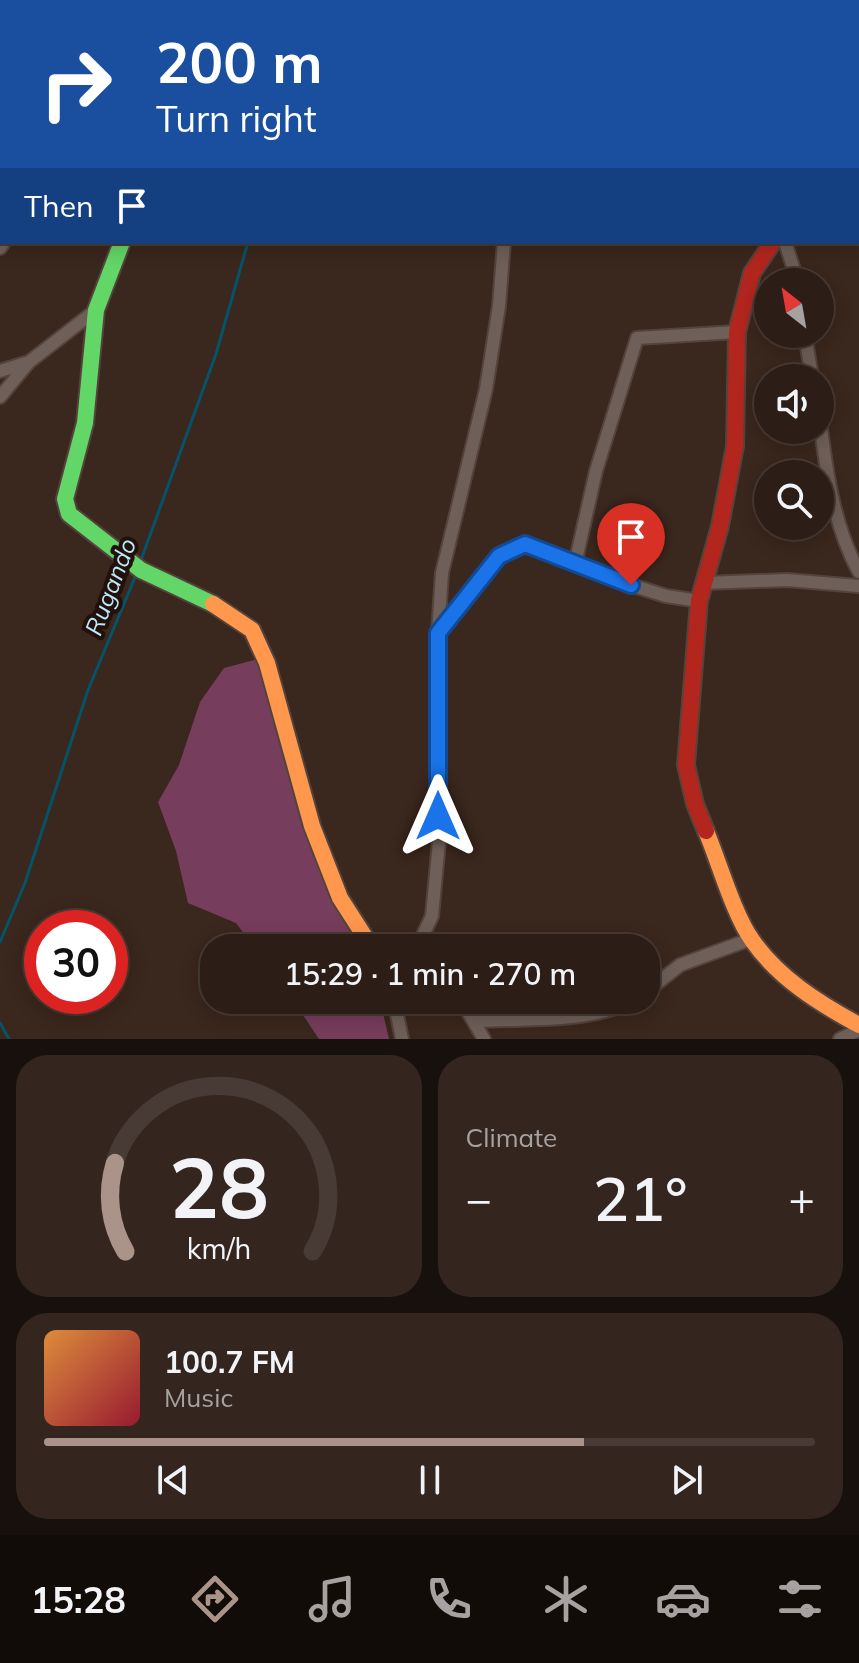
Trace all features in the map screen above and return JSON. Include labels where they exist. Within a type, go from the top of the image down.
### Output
[{"type":"street","points":[[121,244],[96,310],[83,434],[65,499],[69,514],[141,570],[222,608],[252,630],[267,663],[312,826],[340,898],[363,934]]},
{"type":"street","points":[[426,934],[432,916],[439,842],[438,633],[447,543],[490,365],[504,244]]},
{"type":"street","points":[[772,244],[752,273],[737,332],[735,446],[699,601],[686,765],[695,804],[751,939],[776,967],[821,1004],[859,1028],[840,1039]]},
{"type":"street","points":[[786,244],[793,268]]},
{"type":"street","points":[[0,397],[29,362],[96,310]]},
{"type":"street","points":[[575,564],[596,471],[637,338],[737,332]]},
{"type":"street","points":[[0,371],[29,362]]},
{"type":"street","points":[[823,444],[841,529],[859,572]]},
{"type":"street","points":[[438,633],[484,573],[511,549],[525,544],[666,596],[699,601]]},
{"type":"street","points":[[705,583],[787,580],[859,586]]},
{"type":"street","points":[[660,982],[695,958],[751,939]]},
{"type":"street","points":[[398,1014],[402,1039]]},
{"type":"street","points":[[399,1018],[400,1014]]},
{"type":"street","points":[[470,1014],[484,1039]]},
{"type":"street","points":[[475,1021],[592,1014]]},
{"type":"shaded area","points":[[258,659],[308,838],[351,934],[244,934],[236,923],[188,903],[176,851],[158,802],[179,765],[200,702],[224,668]]},
{"type":"shaded area","points":[[302,1014],[383,1014],[389,1039],[319,1039]]},
{"type":"waterway","name":"Rugando","points":[[141,560],[216,354],[247,244]]},
{"type":"waterway","name":"Rugando","points":[[0,942],[25,883],[88,690],[136,575]]},
{"type":"waterway","points":[[0,1023],[9,1039]]},
{"type":"traffic: fast","points":[[121,244],[96,310],[85,423],[65,499],[69,514],[141,570],[213,604]]},
{"type":"traffic: slow","points":[[213,604],[252,630],[267,663],[312,826],[340,898],[363,934]]},
{"type":"traffic: slow","points":[[706,831],[739,917],[762,954],[801,989],[859,1025]]},
{"type":"traffic: jam","points":[[706,831],[695,804],[686,765],[699,601],[720,526],[735,446],[737,332],[752,273],[772,244]]},
{"type":"route","points":[[438,816],[438,633],[484,573],[499,556],[525,544],[631,585]]}]
